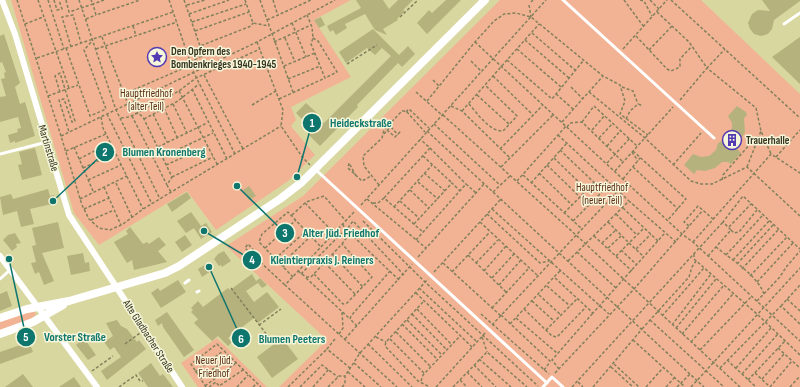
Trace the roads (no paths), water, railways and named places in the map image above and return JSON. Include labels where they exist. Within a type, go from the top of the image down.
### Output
[{"type":"street","name":"Martinstraße","points":[[2,0],[15,34],[70,215],[116,286]]},
{"type":"street","points":[[0,318],[39,307],[68,301],[174,269],[290,192],[485,0]]},
{"type":"street","points":[[0,256],[11,268],[97,387]]},
{"type":"street","name":"Alte Gladbacher Straße","points":[[116,286],[182,387]]},
{"type":"street","points":[[0,334],[28,324],[68,301]]},
{"type":"lane","points":[[563,0],[714,138]]},
{"type":"lane","points":[[784,24],[800,13]]},
{"type":"lane","points":[[0,154],[47,142]]},
{"type":"lane","points":[[315,169],[414,262],[547,383]]},
{"type":"lane","points":[[0,278],[11,268]]},
{"type":"lane","points":[[184,283],[189,280]]},
{"type":"lane","points":[[543,387],[552,377],[563,387]]},
{"type":"place","name":"Den Opfern des Bombenkrieges 1940-1945","points":[[157,57]]},
{"type":"place","name":"Trauerhalle","points":[[732,140]]},
{"type":"place","name":"Heideckstraße","points":[[297,177]]},
{"type":"place","name":"Alter Jüd. Friedhof","points":[[237,186]]},
{"type":"place","name":"Blumen Kronenberg","points":[[53,201]]},
{"type":"place","name":"Kleintierpraxis J. Reiners","points":[[204,231]]},
{"type":"place","name":"Vorster Straße","points":[[9,259]]},
{"type":"place","name":"Blumen Peeters","points":[[209,267]]},
{"type":"park label","name":"Hauptfriedhof (alter Teil)","points":[[146,99]]},
{"type":"park label","name":"Hauptfriedhof (neuer Teil)","points":[[602,193]]},
{"type":"park label","name":"Neuer Jüd. Friedhof","points":[[214,366]]}]
